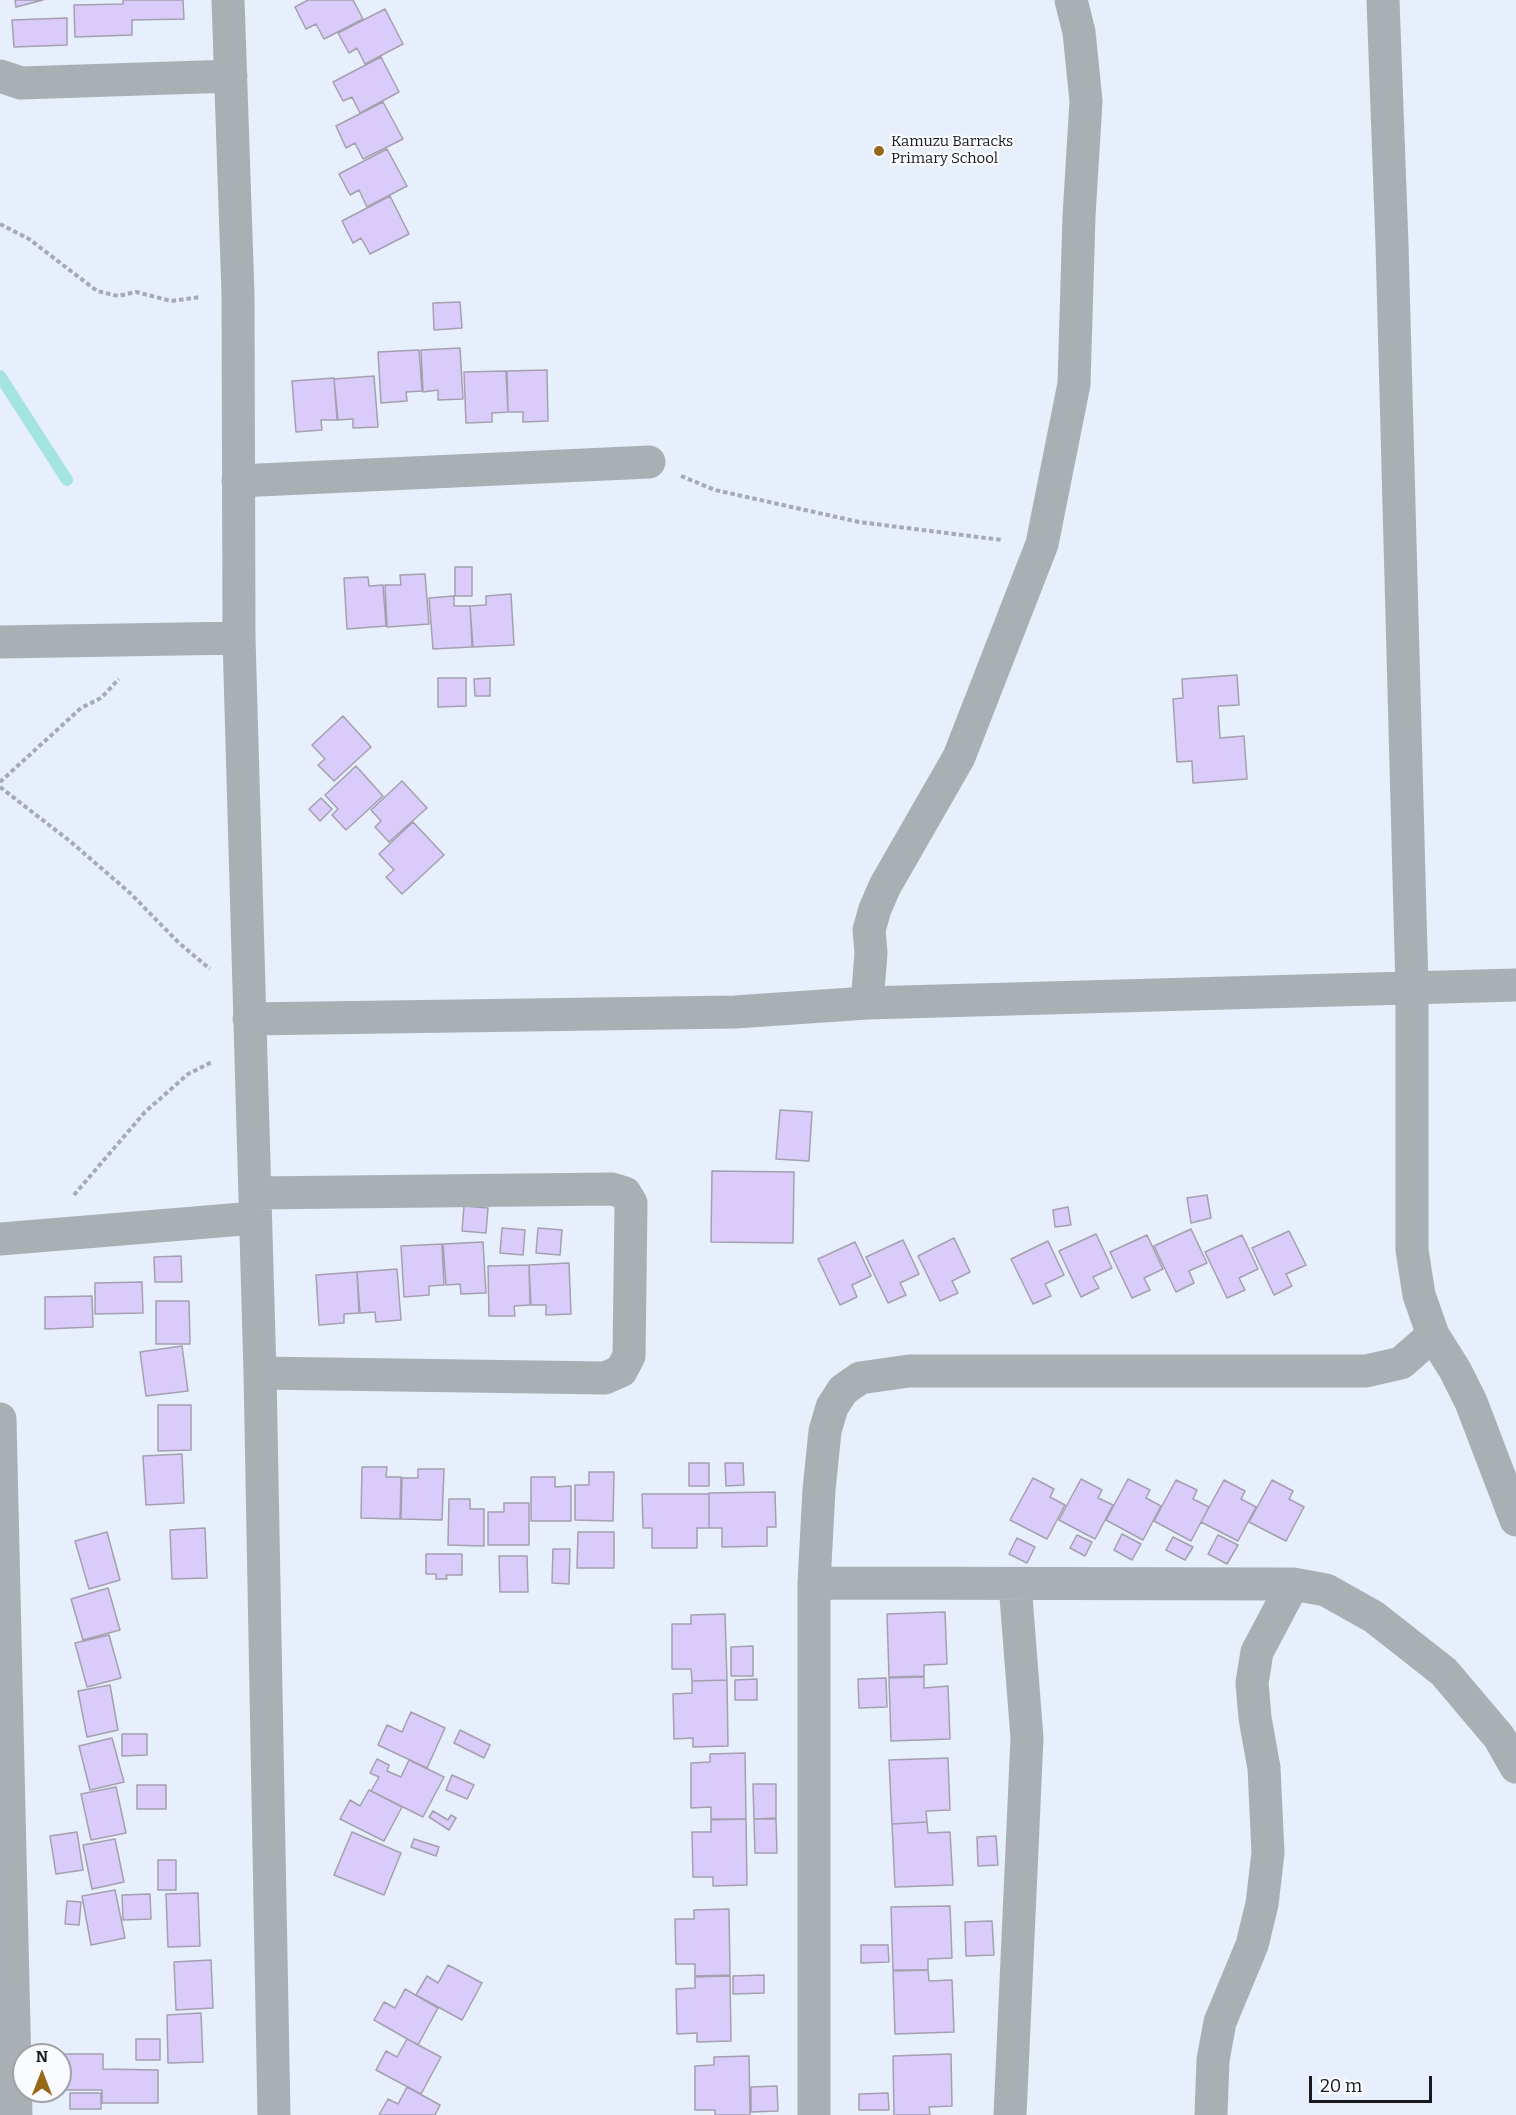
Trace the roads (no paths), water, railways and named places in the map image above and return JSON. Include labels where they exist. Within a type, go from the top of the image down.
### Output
[{"type":"street","points":[[228,0],[238,294],[239,638],[260,1373],[274,2115]]},
{"type":"street","points":[[867,1003],[871,953],[869,930],[875,909],[885,886],[959,758],[1042,544],[1074,384],[1079,216],[1086,101],[1079,32],[1071,0]]},
{"type":"street","points":[[1383,0],[1392,244],[1412,988],[1412,1250],[1419,1295],[1433,1335],[1455,1370],[1471,1402],[1516,1520]]},
{"type":"street","points":[[0,76],[21,83],[231,76]]},
{"type":"street","points":[[238,481],[649,462]]},
{"type":"street","points":[[0,642],[239,638]]},
{"type":"street","points":[[249,1018],[735,1012],[867,1003],[1516,985]]},
{"type":"street","points":[[0,1239],[39,1237],[255,1206],[612,1188],[625,1193],[631,1203],[629,1356],[621,1371],[605,1378],[260,1373]]},
{"type":"street","points":[[814,2115],[814,1583],[825,1431],[832,1407],[843,1390],[860,1378],[909,1371],[1366,1371],[1401,1363],[1433,1335]]},
{"type":"street","points":[[0,1419],[2,1592],[16,2115]]},
{"type":"street","points":[[814,1583],[1293,1584],[1326,1590],[1374,1617],[1444,1672],[1500,1737],[1516,1767]]},
{"type":"street","points":[[1010,2115],[1027,1738],[1016,1584]]},
{"type":"street","points":[[1211,2115],[1213,2060],[1220,2022],[1252,1945],[1262,1904],[1268,1854],[1264,1768],[1255,1718],[1252,1683],[1257,1652],[1293,1584]]},
{"type":"waterway","points":[[0,376],[67,480]]},
{"type":"place","name":"Kamuzu Barracks Primary School","points":[[879,151]]}]
